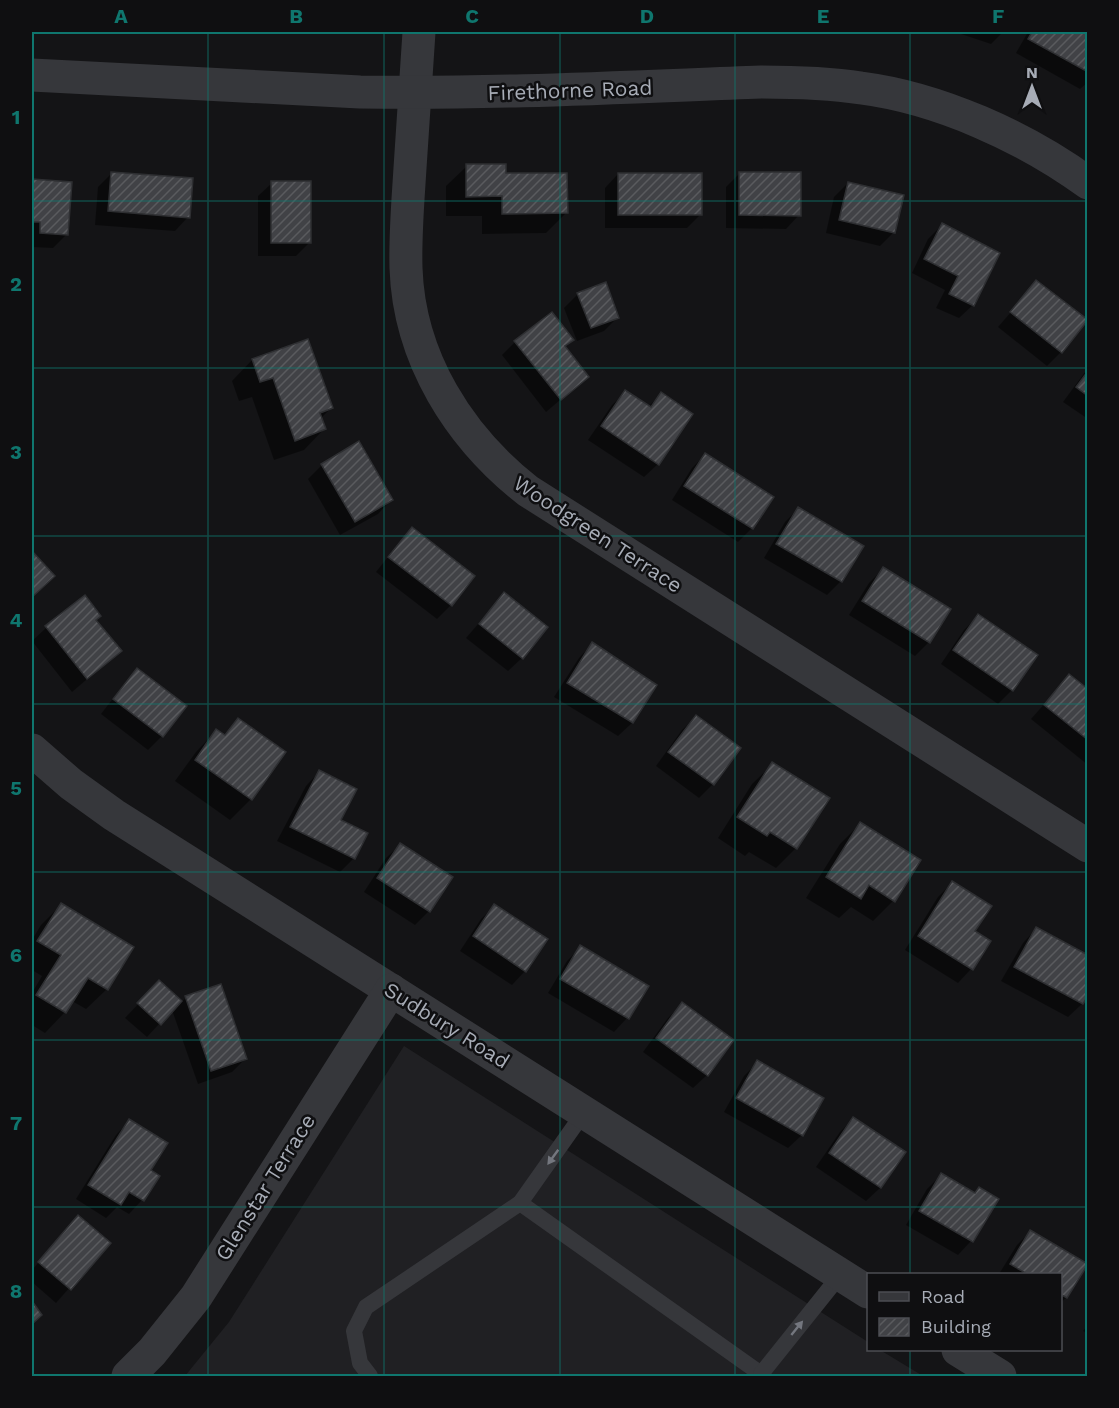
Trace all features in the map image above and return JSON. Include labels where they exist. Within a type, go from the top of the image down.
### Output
[{"type":"street","name":"Woodgreen Terrace","points":[[418,32],[406,233],[406,270],[410,302],[420,346],[438,388],[462,425],[492,461],[538,498],[1088,846]]},
{"type":"street","name":"Firethorne Road","points":[[32,75],[415,93],[476,93],[760,82],[801,82],[863,88],[921,101],[980,122],[1057,161],[1088,183]]},
{"type":"street","name":"Sudbury Road","points":[[32,750],[114,815],[867,1291]]},
{"type":"street","name":"Glenstar Terrace","points":[[128,1377],[152,1352],[196,1297],[391,990]]},
{"type":"street","points":[[960,1351],[1000,1377]]},
{"type":"lane","points":[[370,1377],[360,1363],[354,1331],[366,1307],[520,1203],[585,1111]]},
{"type":"lane","points":[[520,1203],[761,1375],[841,1274]]},
{"type":"shaded area","points":[[404,1046],[867,1341],[867,1351],[882,1351],[923,1376],[185,1376],[229,1322]]},
{"type":"building","points":[[1032,32],[1088,32],[1088,72],[1028,39]]},
{"type":"building","points":[[466,164],[506,164],[506,173],[567,173],[568,213],[502,214],[502,196],[466,197]]},
{"type":"building","points":[[111,172],[193,178],[190,218],[108,211]]},
{"type":"building","points":[[739,172],[801,172],[801,216],[739,215]]},
{"type":"building","points":[[618,173],[702,173],[702,215],[618,215]]},
{"type":"building","points":[[32,179],[72,182],[68,235],[40,233],[40,222],[32,222]]},
{"type":"building","points":[[271,181],[311,181],[311,243],[271,243]]},
{"type":"building","points":[[848,182],[904,195],[895,233],[839,220]]},
{"type":"building","points":[[942,223],[1000,253],[974,306],[949,294],[958,276],[924,259]]},
{"type":"building","points":[[1036,280],[1088,320],[1062,353],[1010,312]]},
{"type":"building","points":[[606,282],[619,318],[591,328],[577,293]]},
{"type":"building","points":[[552,312],[574,340],[565,346],[589,377],[561,400],[514,341]]},
{"type":"building","points":[[308,339],[333,408],[320,413],[326,429],[295,441],[273,378],[260,382],[252,359]]},
{"type":"building","points":[[1088,371],[1088,396],[1076,387]]},
{"type":"building","points":[[625,390],[651,407],[661,392],[693,414],[659,465],[601,426]]},
{"type":"building","points":[[359,441],[393,500],[355,522],[321,464]]},
{"type":"building","points":[[705,453],[774,497],[753,529],[684,486]]},
{"type":"building","points":[[798,507],[864,546],[842,582],[776,544]]},
{"type":"building","points":[[412,527],[475,576],[452,606],[388,557]]},
{"type":"building","points":[[32,551],[55,576],[32,597]]},
{"type":"building","points":[[883,567],[951,609],[930,643],[862,601]]},
{"type":"building","points":[[504,592],[548,627],[523,659],[479,624]]},
{"type":"building","points":[[85,595],[101,616],[96,620],[122,651],[87,679],[45,626]]},
{"type":"building","points":[[978,614],[1038,655],[1013,691],[953,650]]},
{"type":"building","points":[[592,642],[657,685],[633,723],[567,683]]},
{"type":"building","points":[[137,668],[187,706],[163,737],[113,699]]},
{"type":"building","points":[[1069,674],[1088,689],[1088,740],[1044,705]]},
{"type":"building","points":[[696,715],[741,748],[714,785],[668,752]]},
{"type":"building","points":[[238,718],[286,752],[252,800],[195,760],[216,729],[225,735]]},
{"type":"building","points":[[772,762],[830,798],[797,849],[770,832],[767,836],[737,817]]},
{"type":"building","points":[[319,770],[357,789],[341,820],[368,833],[355,859],[290,827]]},
{"type":"building","points":[[860,822],[921,860],[895,902],[869,885],[861,899],[826,877]]},
{"type":"building","points":[[400,843],[453,877],[430,912],[377,878]]},
{"type":"building","points":[[952,881],[992,906],[975,931],[991,941],[973,970],[918,936]]},
{"type":"building","points":[[61,903],[134,947],[108,990],[88,978],[66,1013],[36,995],[61,955],[37,941]]},
{"type":"building","points":[[494,904],[548,939],[526,972],[473,936]]},
{"type":"building","points":[[1036,927],[1088,955],[1088,996],[1083,1004],[1014,967]]},
{"type":"building","points":[[580,945],[649,986],[629,1019],[560,979]]},
{"type":"building","points":[[159,980],[182,1001],[161,1025],[137,1003]]},
{"type":"building","points":[[221,984],[247,1059],[211,1071],[185,996]]},
{"type":"building","points":[[682,1002],[734,1040],[708,1076],[656,1038]]},
{"type":"building","points":[[757,1060],[824,1098],[803,1136],[736,1098]]},
{"type":"building","points":[[853,1117],[906,1152],[881,1188],[829,1153]]},
{"type":"building","points":[[129,1119],[168,1143],[151,1170],[160,1176],[144,1201],[129,1192],[121,1205],[88,1185]]},
{"type":"building","points":[[941,1173],[975,1193],[979,1187],[999,1199],[973,1242],[919,1211]]},
{"type":"building","points":[[78,1215],[111,1243],[71,1290],[38,1262]]},
{"type":"building","points":[[1030,1230],[1088,1264],[1067,1298],[1062,1295],[1062,1273],[1025,1273],[1010,1264]]},
{"type":"building","points":[[32,1301],[42,1315],[32,1324]]}]
